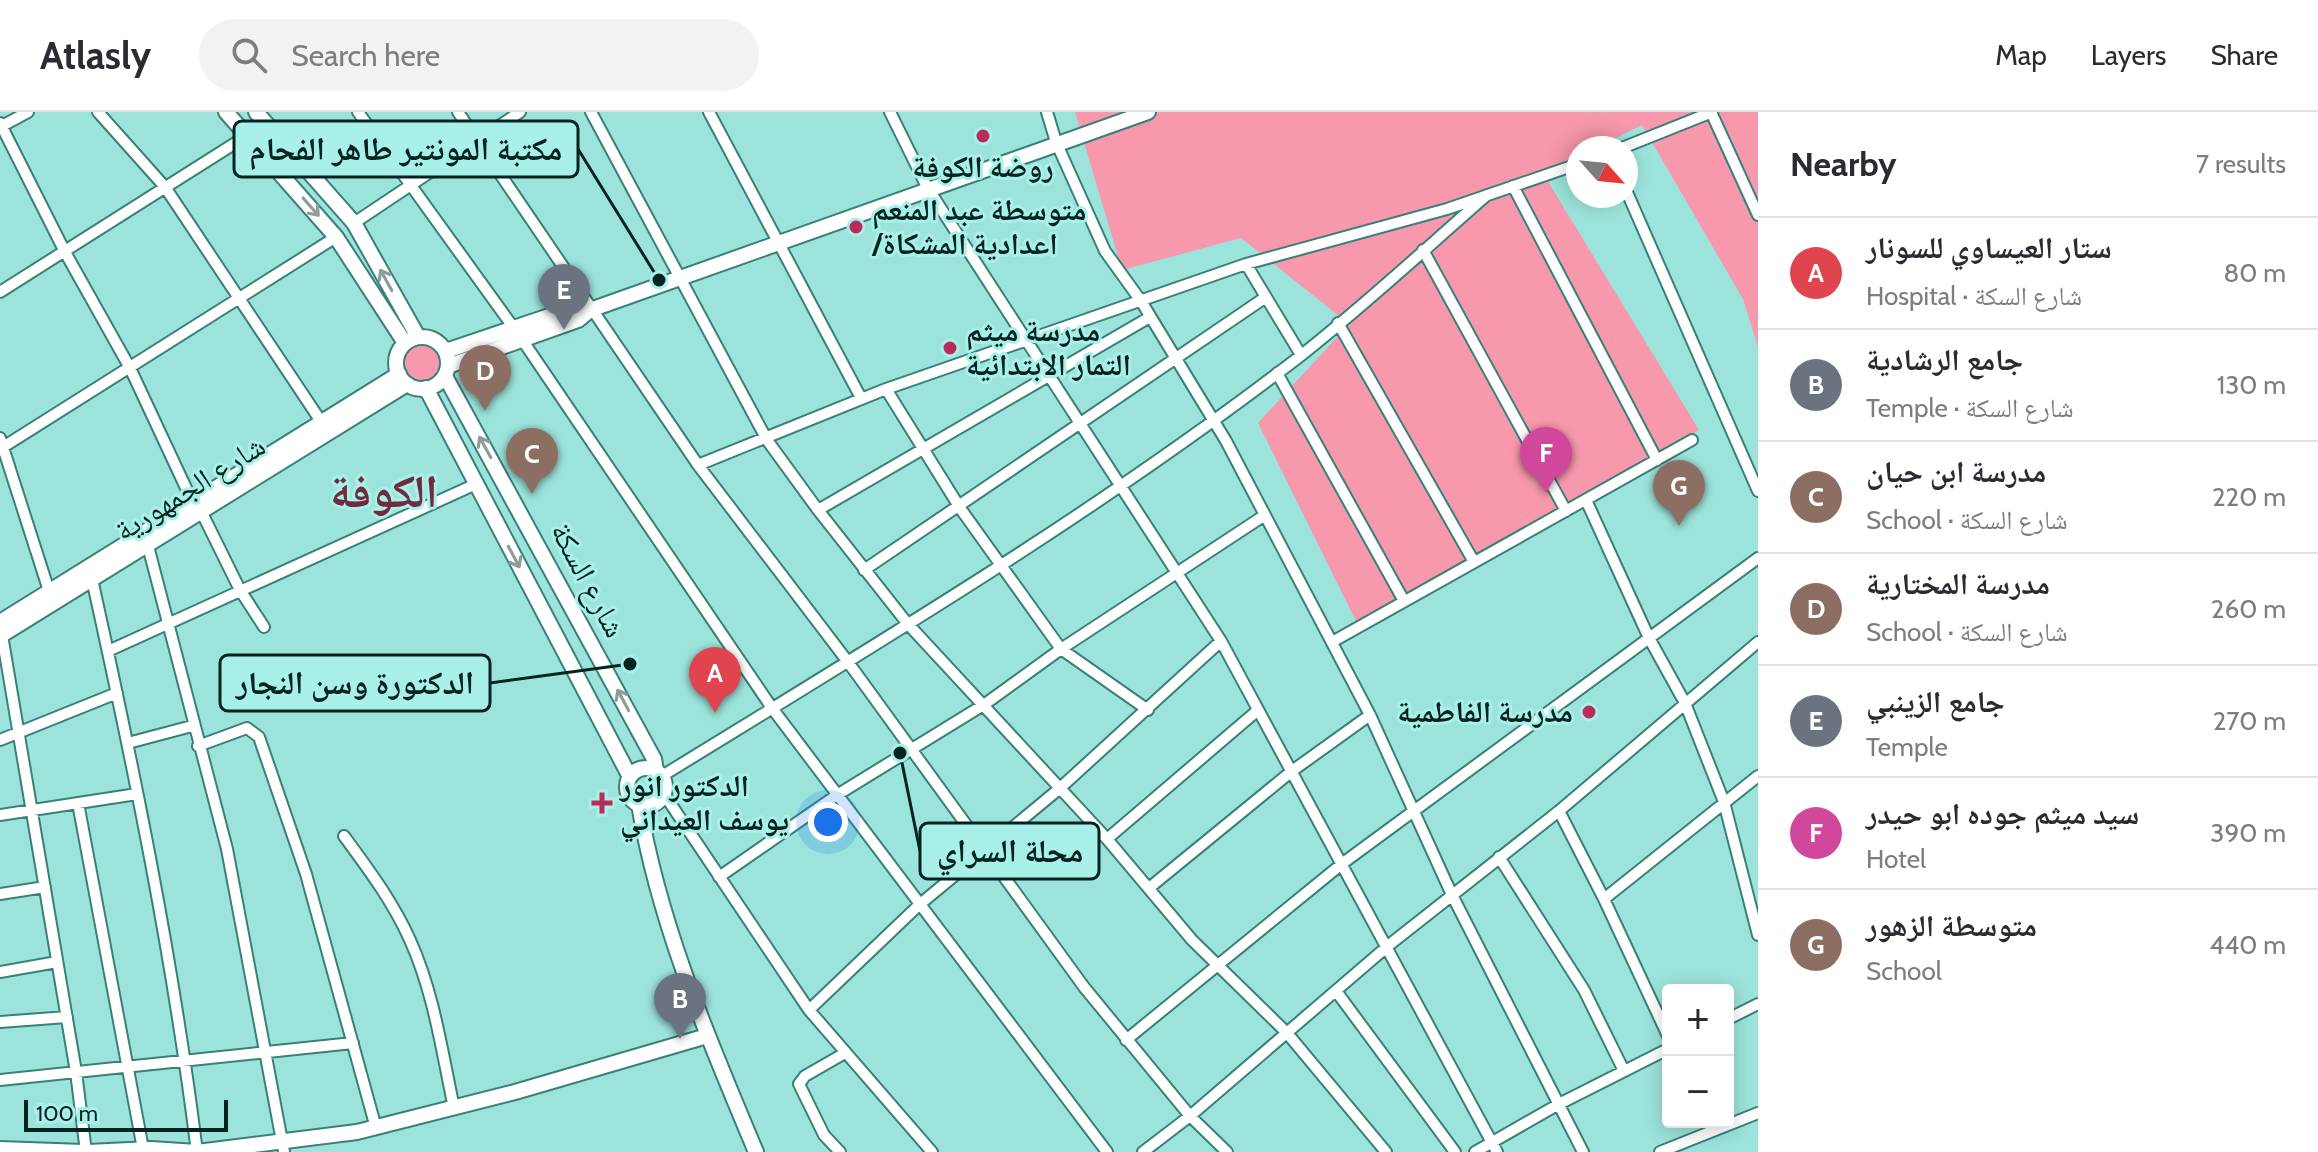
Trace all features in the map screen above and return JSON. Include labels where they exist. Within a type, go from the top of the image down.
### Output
[{"type":"street","points":[[28,112],[0,126],[130,368],[241,591],[264,627]]},
{"type":"street","points":[[98,112],[165,187],[322,423]]},
{"type":"street","points":[[226,112],[336,237],[411,340]]},
{"type":"street","points":[[358,112],[521,338],[772,708],[1107,1152]]},
{"type":"street","points":[[458,112],[698,465],[848,662],[1126,1040],[1190,1116],[1227,1152]]},
{"type":"street","points":[[354,223],[520,112]]},
{"type":"street","points":[[591,112],[682,275],[767,440],[818,510],[907,623],[1107,839],[1192,940],[1287,1033],[1386,1152]]},
{"type":"street","points":[[709,112],[861,398]]},
{"type":"street","points":[[890,112],[927,187],[1221,641],[1389,945],[1495,1148]]},
{"type":"street","points":[[1047,112],[1056,142],[1105,251],[1141,301],[1213,419],[1265,515],[1370,715],[1452,895],[1583,1152]]},
{"type":"street","points":[[446,364],[578,320],[590,310],[927,187],[1148,112]]},
{"type":"street","points":[[1638,142],[1712,112],[1758,215]]},
{"type":"street","points":[[264,115],[354,223],[411,340]]},
{"type":"street","points":[[0,292],[248,135]]},
{"type":"street","points":[[698,465],[767,440],[861,398],[1246,264],[1487,195],[1566,168]]},
{"type":"street","points":[[1513,186],[1657,460]]},
{"type":"street","points":[[756,1152],[707,1036],[646,848],[639,804],[628,790],[630,777],[644,768],[659,773],[772,708],[999,565],[1120,484],[1301,355],[1487,195]]},
{"type":"street","points":[[1634,208],[1758,491]]},
{"type":"street","points":[[49,591],[1,445],[130,368],[336,237]]},
{"type":"street","points":[[1423,250],[1566,511]]},
{"type":"street","points":[[1246,264],[1301,355]]},
{"type":"street","points":[[864,570],[960,508],[1266,297]]},
{"type":"street","points":[[411,340],[396,361],[403,379],[426,388],[446,364],[511,326],[573,308],[590,310]]},
{"type":"street","points":[[818,510],[1150,317]]},
{"type":"street","points":[[1338,323],[1474,562]]},
{"type":"street","points":[[411,340],[434,339],[446,364]]},
{"type":"street","name":"شارع السكة","points":[[446,364],[659,773]]},
{"type":"street","points":[[1277,373],[1404,601]]},
{"type":"street","name":"شارع الجمهورية","points":[[1,631],[148,546],[197,507],[322,423],[403,379]]},
{"type":"street","name":"شارع الجمهورية","points":[[1,631],[49,591],[197,507],[403,379]]},
{"type":"street","name":"شارع السكة","points":[[426,388],[630,777]]},
{"type":"street","points":[[886,389],[960,508],[1061,649],[1148,710]]},
{"type":"street","points":[[1332,642],[1692,440]]},
{"type":"street","points":[[108,651],[476,484]]},
{"type":"street","points":[[1586,500],[1649,638],[1685,703],[1724,802],[1758,935]]},
{"type":"street","points":[[719,877],[837,795],[985,704],[1176,571],[1265,515]]},
{"type":"street","points":[[148,546],[192,726],[227,849],[284,1147]]},
{"type":"street","points":[[1126,1040],[1343,863],[1758,558]]},
{"type":"street","points":[[92,579],[128,743],[186,1060],[197,1152]]},
{"type":"street","points":[[1,631],[76,1072],[86,1152]]},
{"type":"street","points":[[809,1010],[919,905],[984,847],[1059,789],[1221,641]]},
{"type":"street","points":[[1143,1152],[1190,1116],[1389,945],[1559,811],[1685,703],[1756,648]]},
{"type":"street","points":[[0,740],[117,693]]},
{"type":"street","points":[[1107,839],[1258,710]]},
{"type":"street","points":[[1149,888],[1292,771],[1370,715]]},
{"type":"street","points":[[128,743],[192,726]]},
{"type":"street","points":[[198,746],[247,728],[259,737],[306,874],[376,1128]]},
{"type":"street","points":[[659,773],[664,794],[809,1010],[932,1152]]},
{"type":"street","points":[[1604,899],[1758,776]]},
{"type":"street","points":[[0,815],[137,794]]},
{"type":"street","points":[[639,804],[651,805],[664,794]]},
{"type":"street","points":[[78,803],[127,1066],[148,1150]]},
{"type":"street","points":[[1559,811],[1662,1023]]},
{"type":"street","points":[[344,836],[383,888],[411,941],[427,986],[454,1108]]},
{"type":"street","points":[[1499,857],[1584,990],[1624,1071]]},
{"type":"street","points":[[0,894],[45,887]]},
{"type":"street","points":[[0,972],[57,962]]},
{"type":"street","points":[[1336,991],[1455,1152]]},
{"type":"street","points":[[1734,1016],[1758,1004]]},
{"type":"street","points":[[0,1022],[67,1017]]},
{"type":"street","points":[[0,1149],[197,1152],[284,1147],[454,1108],[707,1036]]},
{"type":"street","points":[[0,1080],[353,1043]]},
{"type":"street","points":[[1475,1152],[1495,1148],[1559,1104],[1662,1052]]},
{"type":"street","points":[[840,1152],[824,1135],[799,1084],[805,1076],[845,1053]]},
{"type":"street","points":[[1660,1152],[1758,1113]]},
{"type":"shaded area","points":[[1075,112],[1758,112],[1758,347],[1743,299],[1642,125],[1620,136],[1566,136],[1566,163],[1544,175],[1699,430],[1359,627],[1258,423],[1349,324],[1241,238],[1122,270]]},
{"type":"shaded area","points":[[420,333],[439,341],[447,360],[439,379],[420,387],[401,379],[393,360],[401,341]]},
{"type":"place","name":"روضة الكوفة","points":[[983,136]]},
{"type":"place","name":"متوسطة عبد المنعم /اعدادية المشكاة","points":[[856,227]]},
{"type":"place","name":"مكتبة المونتير طاهر الفحام","points":[[659,280]]},
{"type":"place","name":"جامع الزينبي","points":[[564,330]]},
{"type":"place","name":"مدرسة ميثم التمار الابتدائية","points":[[950,348]]},
{"type":"place","name":"مدرسة المختارية","points":[[485,411]]},
{"type":"place","name":"سيد ميثم جوده ابو حيدر","points":[[1546,493]]},
{"type":"place","name":"مدرسة ابن حيان","points":[[532,494]]},
{"type":"place","name":"متوسطة الزهور","points":[[1679,526]]},
{"type":"place","name":"الدكتورة وسن النجار","points":[[630,664]]},
{"type":"place","name":"مدرسة الفاطمية","points":[[1589,712]]},
{"type":"place","name":"ستار العيساوي للسونار","points":[[715,713]]},
{"type":"place","name":"محلة السراي","points":[[900,753]]},
{"type":"place","name":"الدكتور انور يوسف العيداني","points":[[602,803]]},
{"type":"place","name":"جامع الرشادية","points":[[680,1039]]},
{"type":"district","name":"الكوفة","points":[[384,491]]}]
